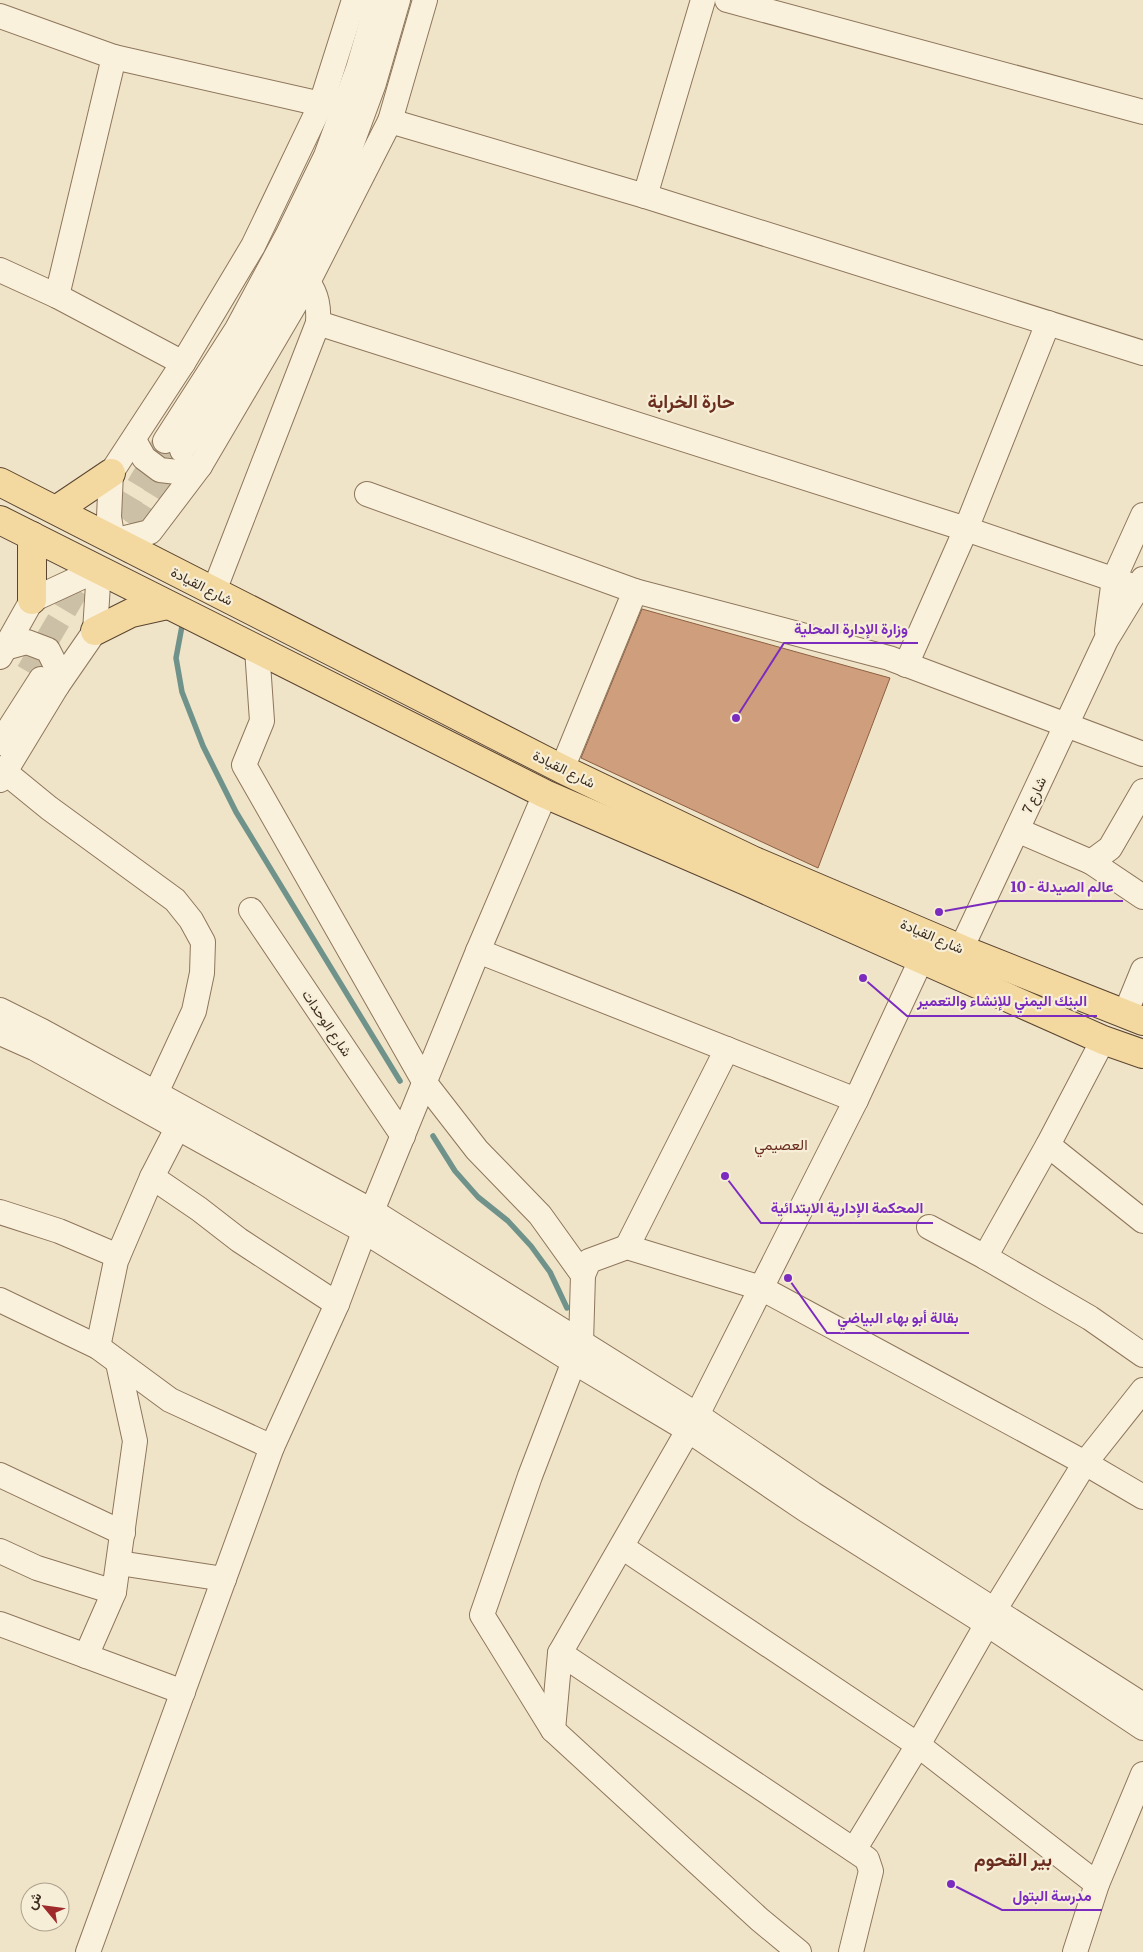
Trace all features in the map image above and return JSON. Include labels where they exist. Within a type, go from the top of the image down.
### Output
[{"type":"main road","points":[[56,510],[111,473]]},
{"type":"main road","name":"شارع القيادة","points":[[0,482],[562,769],[752,860],[961,949],[1134,1018]]},
{"type":"main road","name":"شارع القيادة","points":[[0,520],[545,794],[1104,1040],[1143,1054]]},
{"type":"main road","points":[[32,536],[32,600]]},
{"type":"main road","points":[[95,631],[131,613],[167,605]]},
{"type":"street","points":[[354,0],[321,104],[254,246],[183,363],[111,473],[109,517],[113,541],[150,532],[200,466],[308,282],[390,121],[425,0]]},
{"type":"street","points":[[378,0],[358,69],[326,156],[287,236],[174,446],[312,234],[348,154],[374,83],[398,0]]},
{"type":"street","points":[[646,196],[703,0]]},
{"type":"street","points":[[727,0],[1143,112]]},
{"type":"street","points":[[0,16],[114,57],[321,104]]},
{"type":"street","points":[[57,296],[114,57]]},
{"type":"street","points":[[390,121],[646,196],[1143,353]]},
{"type":"street","points":[[0,270],[57,296],[183,363]]},
{"type":"street","points":[[214,591],[318,323],[318,306],[313,289],[308,282]]},
{"type":"street","points":[[318,323],[966,529],[1114,579],[1141,583]]},
{"type":"street","points":[[906,665],[966,529],[1048,323]]},
{"type":"street","points":[[134,440],[144,458],[160,470],[186,473],[200,466]]},
{"type":"street","points":[[366,494],[635,591],[889,658],[1143,754]]},
{"type":"street","name":"شارع 7","points":[[1106,640],[1114,579],[1143,515]]},
{"type":"street","points":[[0,717],[95,631],[99,569],[32,600],[3,653]]},
{"type":"street","name":"شارع 7","points":[[961,949],[1106,640],[1141,583]]},
{"type":"street","points":[[562,769],[635,591]]},
{"type":"street","points":[[0,743],[42,679],[57,668],[48,650],[27,642],[3,653]]},
{"type":"street","points":[[257,649],[262,721],[244,765],[425,1083],[477,1150],[540,1214],[583,1275]]},
{"type":"street","points":[[42,679],[3,776],[57,813],[175,900],[191,920],[203,942],[202,973],[194,1011],[156,1093]]},
{"type":"street","points":[[1092,862],[1110,848],[1143,791]]},
{"type":"street","points":[[88,1952],[272,1447],[337,1304],[368,1221],[478,951],[545,794]]},
{"type":"street","points":[[1017,830],[1092,862],[1143,897]]},
{"type":"street","name":"شارع الوحدات","points":[[251,910],[403,1136]]},
{"type":"street","points":[[478,951],[856,1100]]},
{"type":"street","points":[[553,1730],[560,1653],[693,1423],[856,1100],[921,960]]},
{"type":"street","points":[[1134,1018],[1143,970]]},
{"type":"street","points":[[0,1010],[156,1093],[182,1119]]},
{"type":"street","points":[[0,1034],[34,1048],[182,1119],[368,1221],[693,1423],[806,1510],[1143,1705]]},
{"type":"street","points":[[985,1257],[1104,1040]]},
{"type":"street","points":[[627,1247],[727,1049]]},
{"type":"street","points":[[98,1347],[118,1256],[152,1177],[182,1119]]},
{"type":"street","points":[[1048,1145],[1143,1221]]},
{"type":"street","points":[[152,1177],[199,1209],[239,1240],[337,1304]]},
{"type":"street","points":[[0,1212],[59,1230],[118,1256]]},
{"type":"street","points":[[928,1227],[985,1257],[1090,1318],[1143,1355]]},
{"type":"street","points":[[799,1952],[752,1912],[553,1730],[482,1615],[530,1476],[577,1352],[583,1275],[589,1261],[627,1247],[761,1288],[1085,1463],[1143,1497]]},
{"type":"street","points":[[0,1300],[98,1347],[170,1400],[272,1447]]},
{"type":"street","points":[[86,1656],[114,1592],[135,1441],[118,1363]]},
{"type":"street","points":[[854,1850],[918,1745],[991,1616],[1085,1463],[1143,1390]]},
{"type":"street","points":[[0,1474],[123,1533]]},
{"type":"street","points":[[622,1547],[918,1745],[1097,1884]]},
{"type":"street","points":[[0,1551],[37,1568],[114,1592]]},
{"type":"street","points":[[118,1563],[224,1579]]},
{"type":"street","points":[[991,1616],[1143,1728]]},
{"type":"street","points":[[0,1624],[183,1692]]},
{"type":"street","points":[[560,1653],[867,1859],[871,1871],[851,1952]]},
{"type":"street","points":[[1075,1952],[1097,1884],[1143,1774]]},
{"type":"building","points":[[642,609],[890,678],[818,868],[581,758]]},
{"type":"waterway","points":[[182,626],[176,658],[182,692],[203,746],[236,812],[400,1081]]},
{"type":"waterway","points":[[433,1136],[455,1171],[478,1197],[508,1221],[531,1246],[550,1272],[567,1308]]},
{"type":"tunnel","points":[[28,672],[165,441]]},
{"type":"tunnel","points":[[97,588],[179,455]]},
{"type":"place","name":"وزارة الإدارة المحلية","points":[[736,718]]},
{"type":"place","name":"عالم الصيدلة - 10","points":[[939,912]]},
{"type":"place","name":"البنك اليمني للإنشاء والتعمير","points":[[863,978]]},
{"type":"place","name":"المحكمة الإدارية الابتدائية","points":[[725,1176]]},
{"type":"place","name":"بقالة أبو بهاء البياضي","points":[[788,1278]]},
{"type":"place","name":"مدرسة البتول","points":[[951,1884]]},
{"type":"district","name":"حارة الخرابة","points":[[691,401]]},
{"type":"district","name":"العصيمي","points":[[781,1145]]},
{"type":"district","name":"بير القحوم","points":[[1013,1859]]}]
